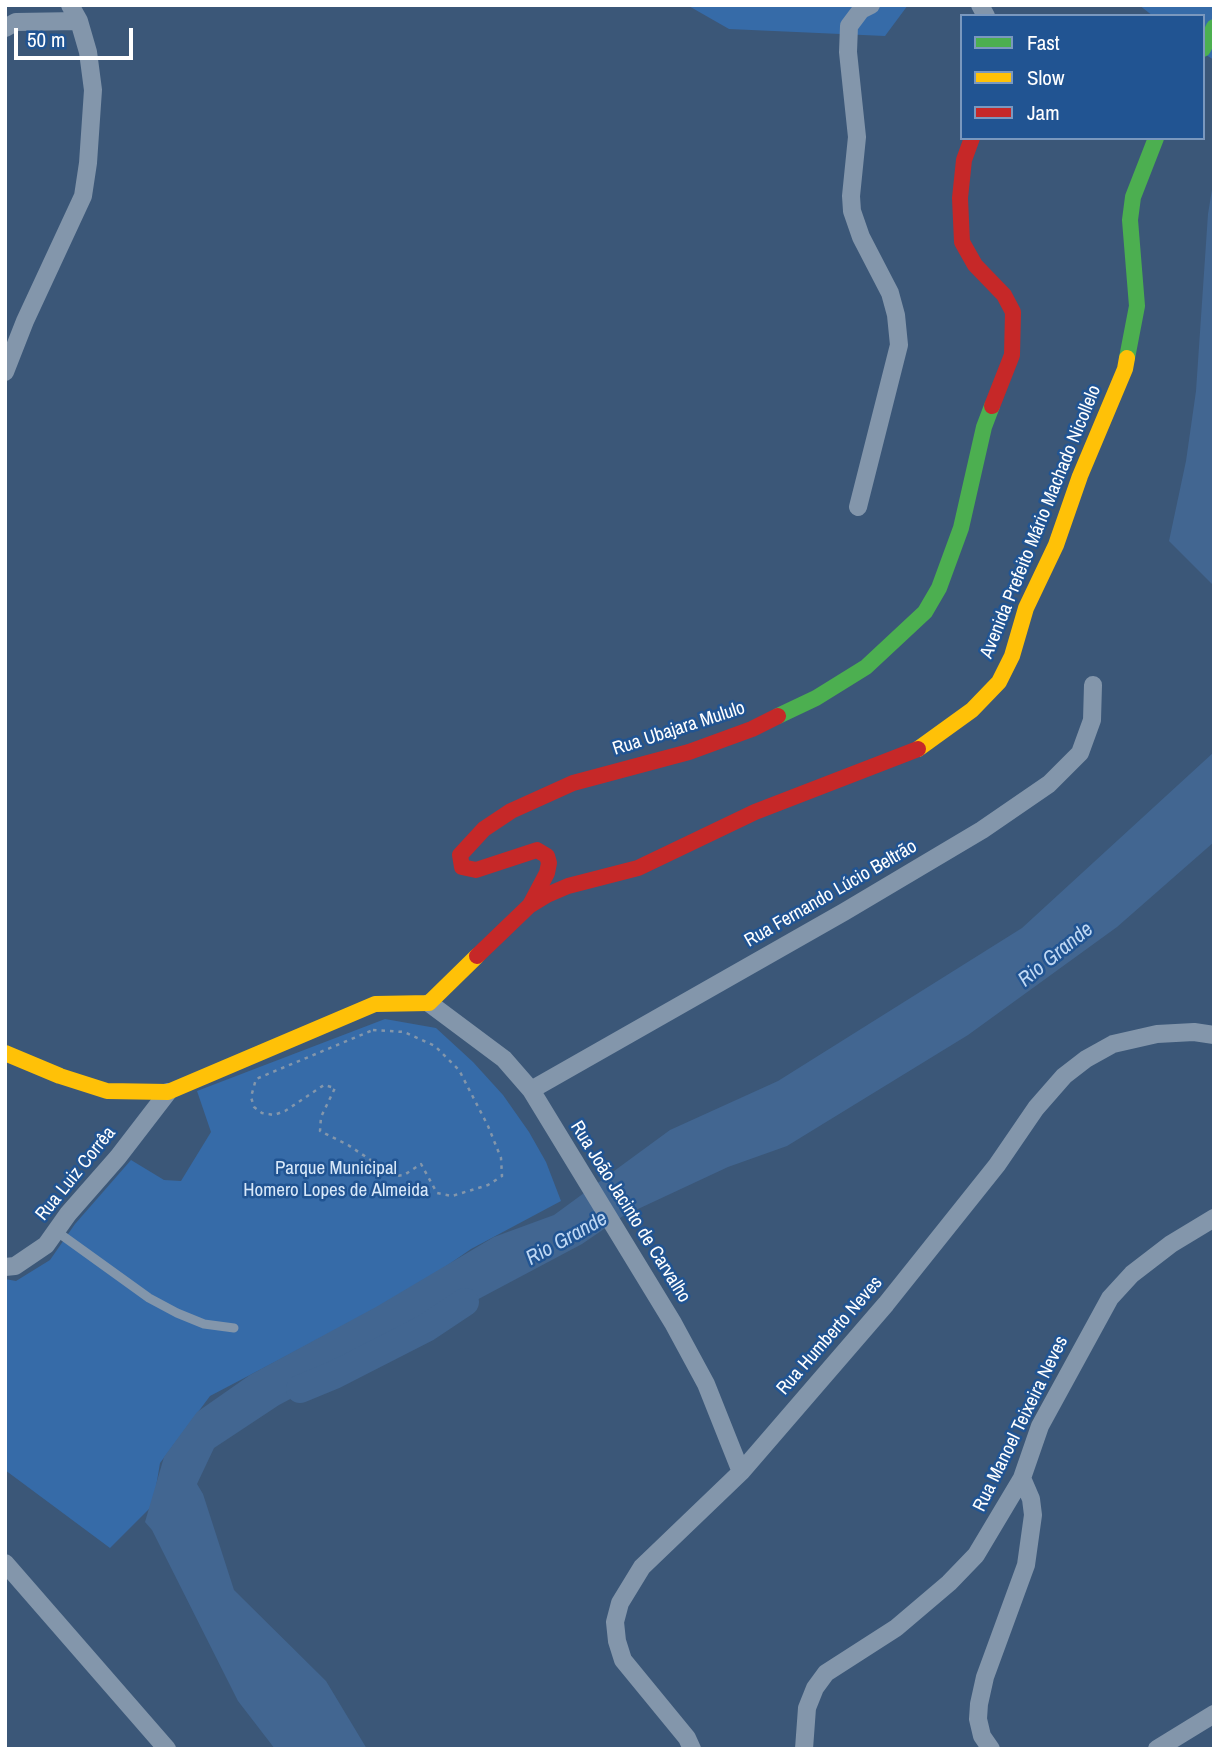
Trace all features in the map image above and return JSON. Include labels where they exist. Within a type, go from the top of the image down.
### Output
[{"type":"street","points":[[858,507],[899,345],[896,315],[890,293],[861,237],[852,211],[857,137],[849,72],[849,26],[862,10],[871,5]]},
{"type":"street","points":[[5,28],[16,22],[74,13],[88,52],[93,90],[83,196],[24,321],[5,372]]},
{"type":"street","points":[[1205,45],[1214,27]]},
{"type":"street","name":"Rua Ubajara Mululo","points":[[530,906],[547,873],[547,856],[537,850],[475,870],[462,867],[460,855],[484,830],[512,811],[573,783],[689,752],[752,729],[816,698],[866,667],[896,641],[925,612],[939,589],[961,528],[984,427],[1012,355],[1014,329],[1013,312],[1004,295],[975,265],[962,242],[960,198],[964,160],[970,140]]},
{"type":"street","name":"Avenida Prefeito Mário Machado Nicollelo","points":[[429,1003],[530,906],[547,895],[568,886],[638,867],[755,812],[918,749],[972,710],[999,682],[1012,656],[1026,608],[1056,545],[1080,476],[1125,369],[1138,306],[1130,220],[1133,197],[1155,140]]},
{"type":"street","name":"Rua Fernando Lúcio Beltrão","points":[[531,1090],[844,912],[982,830],[1049,784],[1080,753],[1092,720],[1093,685]]},
{"type":"street","points":[[5,1053],[60,1076],[107,1091],[168,1092],[375,1004],[429,1003]]},
{"type":"street","name":"Rua João Jacinto de Carvalho","points":[[429,1003],[504,1059],[531,1090],[673,1323],[706,1384],[741,1472]]},
{"type":"street","name":"Rua Humberto Neves","points":[[692,1749],[687,1738],[623,1660],[617,1641],[615,1622],[620,1603],[642,1567],[741,1472],[887,1304],[997,1165],[1036,1108],[1064,1076],[1086,1059],[1113,1044],[1157,1034],[1194,1032],[1214,1035]]},
{"type":"street","name":"Rua Luiz Corrêa","points":[[5,1267],[15,1266],[46,1245],[168,1092]]},
{"type":"street","name":"Rua Manoel Teixeira Neves","points":[[804,1749],[807,1708],[815,1688],[826,1673],[896,1628],[949,1583],[976,1555],[1022,1478],[1040,1426],[1110,1298],[1132,1274],[1171,1244],[1214,1218]]},
{"type":"street","points":[[991,1749],[982,1736],[978,1719],[979,1704],[985,1677],[1026,1564],[1032,1515],[1031,1499],[1022,1478]]},
{"type":"street","points":[[5,1563],[167,1749]]},
{"type":"street","points":[[1157,1749],[1214,1714]]},
{"type":"lane","points":[[56,1231],[149,1297],[177,1313],[204,1324],[234,1328]]},
{"type":"path","points":[[373,1030],[404,1032],[435,1046],[459,1070],[501,1158],[502,1176],[488,1185],[452,1196],[436,1193],[421,1164],[404,1175],[395,1176],[320,1130],[321,1117],[335,1088],[324,1085],[285,1111],[274,1115],[254,1107],[251,1097],[256,1079],[373,1030]]},
{"type":"green space","points":[[687,5],[908,5],[885,36],[729,29]]},
{"type":"green space","points":[[1139,5],[1214,5],[1214,60],[1205,54],[1205,14],[1150,14]]},
{"type":"green space","name":"Parque Municipal Homero Lopes de Almeida","points":[[385,1019],[436,1028],[473,1062],[503,1095],[529,1132],[546,1162],[561,1201],[471,1249],[410,1291],[210,1396],[160,1463],[153,1505],[110,1548],[5,1470],[5,1279],[16,1281],[50,1260],[75,1224],[131,1160],[164,1180],[181,1181],[211,1132],[197,1091]]},
{"type":"water","points":[[1214,177],[1214,586],[1169,541],[1186,461],[1196,391],[1208,214]]},
{"type":"water","points":[[1214,752],[1214,842],[1117,927],[968,1035],[787,1146],[728,1167],[623,1216],[582,1244],[279,1405],[214,1448],[197,1484],[203,1494],[234,1590],[326,1681],[367,1749],[275,1749],[238,1701],[152,1530],[145,1522],[164,1457],[197,1412],[250,1375],[376,1307],[494,1237],[554,1215],[670,1130],[778,1081],[1022,928]]},
{"type":"waterway","name":"Rio Grande","points":[[300,1389],[334,1375],[426,1328],[465,1302]]},
{"type":"traffic: fast","points":[[1205,45],[1214,27]]},
{"type":"traffic: fast","points":[[1127,358],[1137,306],[1130,220],[1133,197],[1155,140]]},
{"type":"traffic: fast","points":[[778,716],[816,698],[866,667],[925,612],[939,588],[961,528],[984,427],[992,406]]},
{"type":"traffic: slow","points":[[918,749],[972,710],[999,682],[1012,656],[1026,608],[1056,545],[1127,358]]},
{"type":"traffic: slow","points":[[5,1053],[60,1076],[107,1091],[168,1092],[375,1004],[429,1003],[477,956]]},
{"type":"traffic: jam","points":[[971,140],[964,160],[960,198],[962,242],[975,265],[1004,295],[1013,312],[1012,355],[992,406]]},
{"type":"traffic: jam","points":[[530,905],[547,873],[547,856],[537,850],[476,870],[462,867],[460,855],[484,829],[511,811],[573,783],[689,752],[752,729],[778,716]]},
{"type":"traffic: jam","points":[[477,956],[529,906],[547,895],[568,886],[638,868],[755,812],[918,749]]}]
